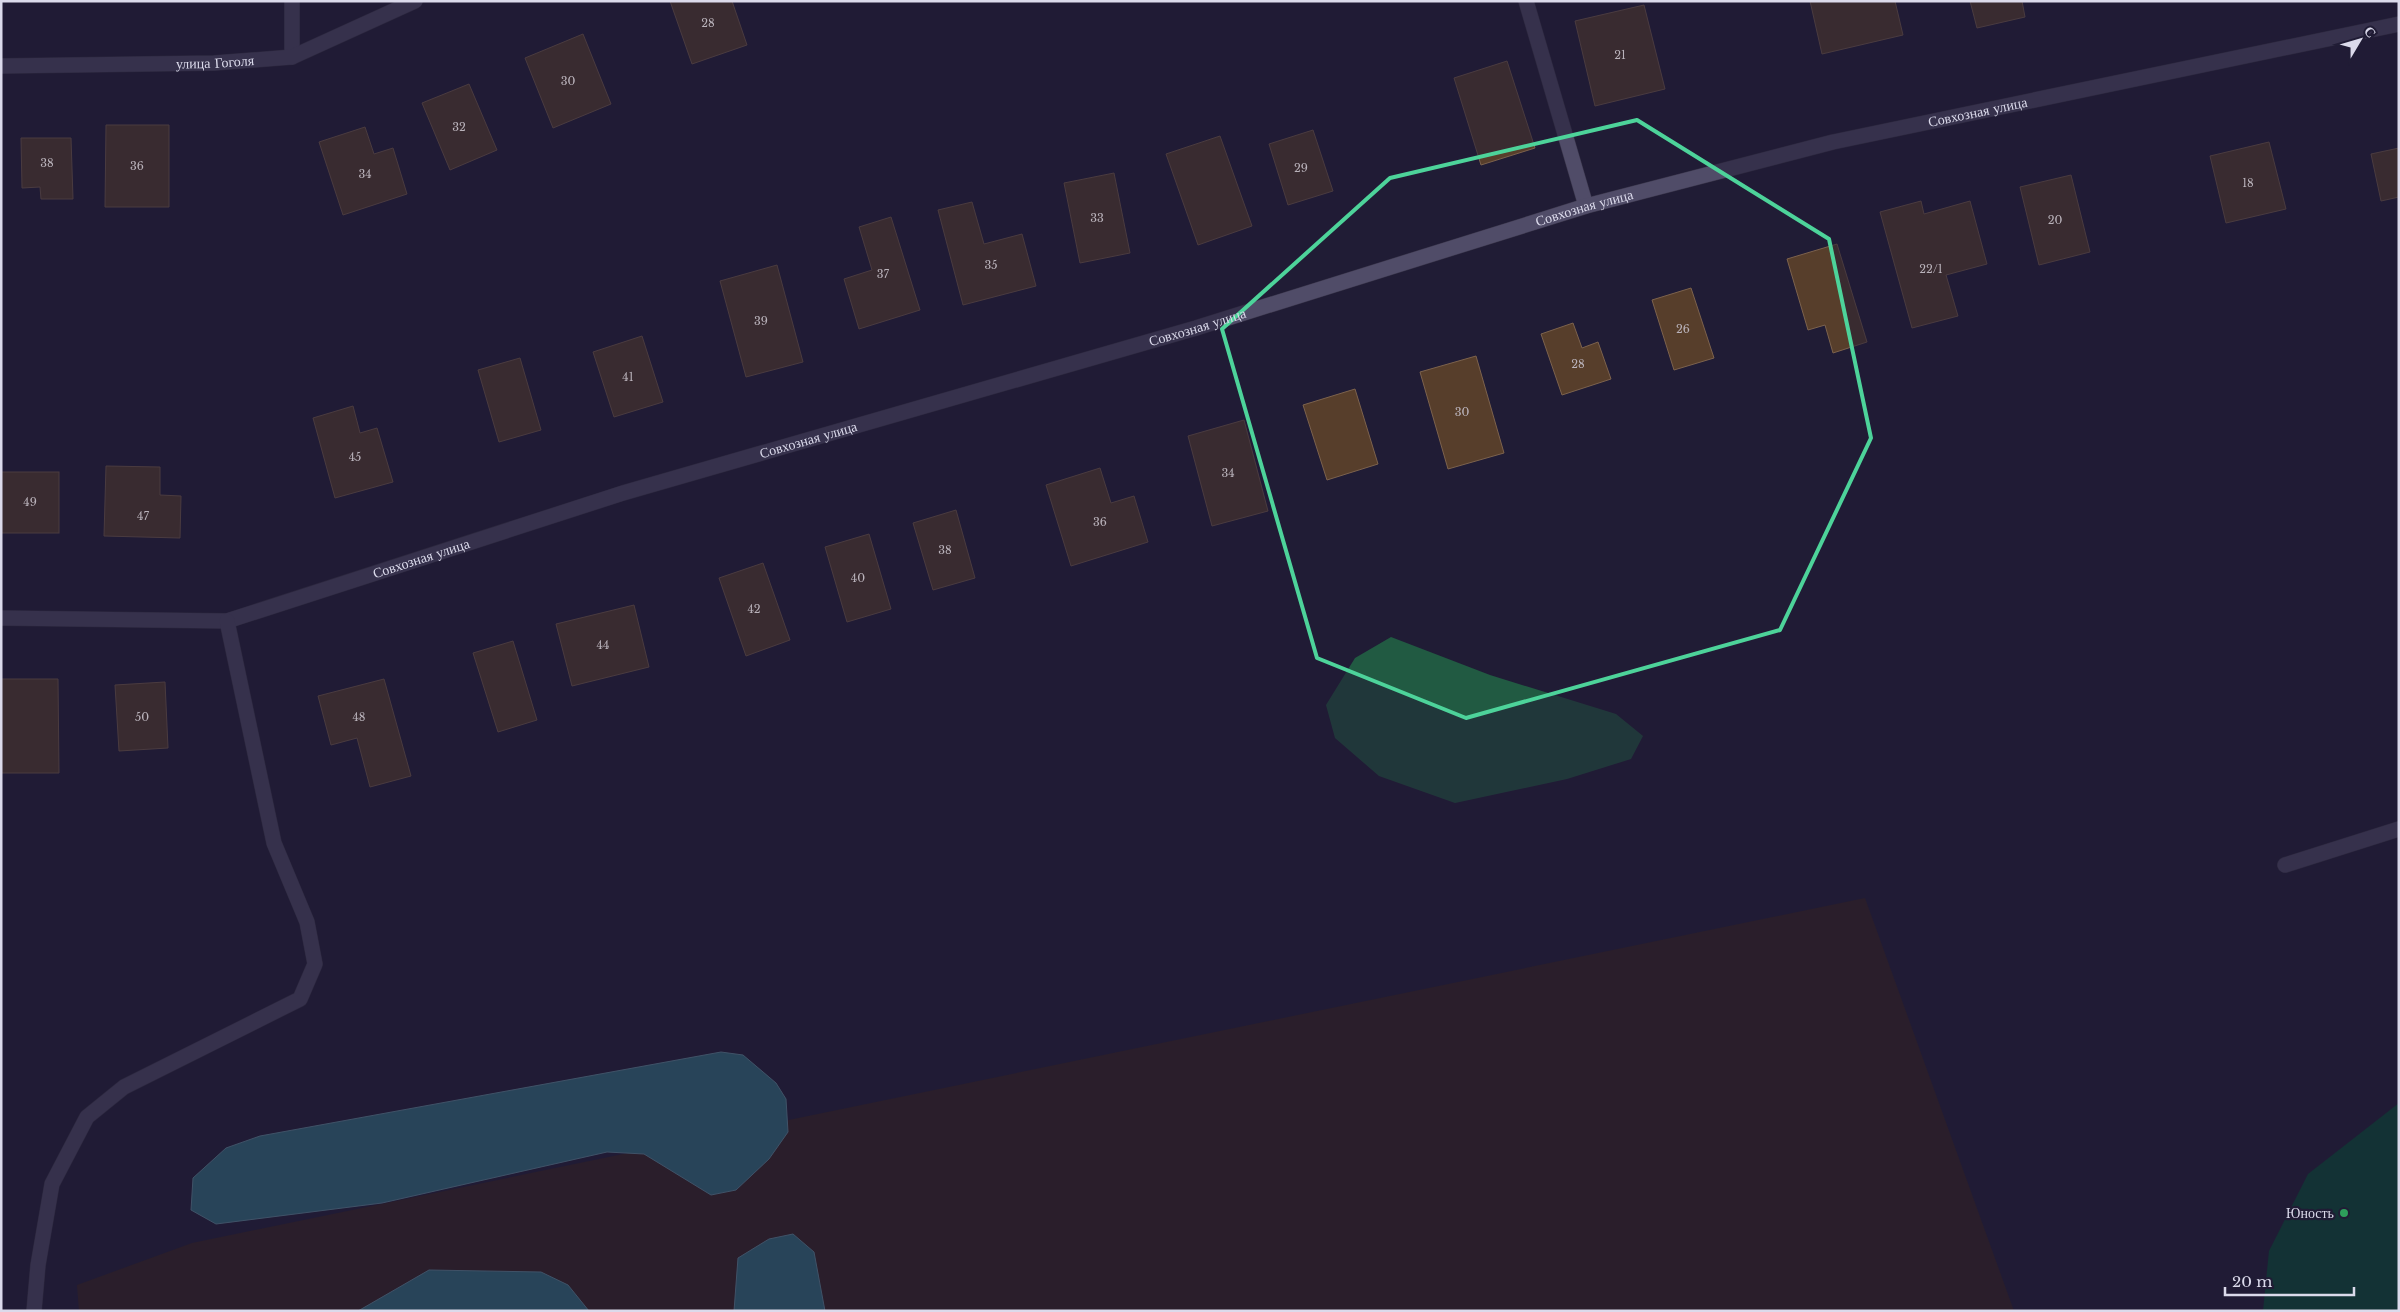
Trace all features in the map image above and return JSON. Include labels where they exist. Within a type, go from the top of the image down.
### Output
[{"type":"street","points":[[292,1],[292,57]]},
{"type":"street","name":"улица Гоголя","points":[[1,66],[214,63],[292,57],[415,1]]},
{"type":"street","points":[[1526,1],[1586,206]]},
{"type":"street","name":"Совхозная улица","points":[[1,618],[227,621],[623,493],[1196,328],[1586,206],[1833,142],[2399,24]]},
{"type":"street","points":[[34,1311],[38,1265],[52,1184],[87,1117],[124,1087],[300,999],[316,964],[307,922],[274,843],[227,621]]},
{"type":"street","points":[[2285,865],[2399,829]]},
{"type":"highlighted area","points":[[1637,120],[1829,239],[1871,438],[1780,630],[1466,718],[1317,658],[1222,329],[1390,178]]},
{"type":"shaded area","points":[[1391,637],[1490,675],[1616,714],[1643,736],[1631,759],[1567,779],[1455,803],[1379,776],[1335,738],[1326,705],[1355,658]]},
{"type":"shaded area","points":[[1865,898],[2014,1311],[79,1311],[77,1285],[192,1243]]},
{"type":"shaded area","points":[[721,1052],[743,1055],[776,1083],[786,1099],[788,1132],[769,1159],[736,1190],[711,1195],[644,1154],[607,1152],[382,1203],[216,1224],[191,1210],[193,1178],[226,1148],[260,1136]]},
{"type":"shaded area","name":"Юность","points":[[2399,1103],[2399,1311],[2263,1311],[2269,1251],[2308,1174]]},
{"type":"shaded area","points":[[793,1234],[814,1252],[825,1311],[734,1311],[738,1258],[769,1239]]},
{"type":"shaded area","points":[[429,1270],[541,1272],[568,1285],[589,1311],[358,1311]]},
{"type":"building","points":[[670,1],[732,1],[747,45],[692,64]]},
{"type":"building","points":[[1810,1],[1895,1],[1903,35],[1822,54]]},
{"type":"building","points":[[1970,1],[2022,1],[2025,17],[1977,28]]},
{"type":"building","points":[[1644,5],[1665,89],[1595,106],[1575,21]]},
{"type":"building","points":[[583,34],[611,104],[553,128],[525,58]]},
{"type":"building","points":[[1507,61],[1535,148],[1481,165],[1454,78]]},
{"type":"building","points":[[469,84],[497,150],[450,170],[422,103]]},
{"type":"building","points":[[106,125],[169,125],[169,207],[105,207]]},
{"type":"building","points":[[365,127],[374,154],[393,148],[407,194],[343,215],[319,142]]},
{"type":"building","points":[[1313,130],[1333,191],[1288,205],[1269,144]]},
{"type":"building","points":[[1220,136],[1252,226],[1198,245],[1166,154]]},
{"type":"building","points":[[21,138],[71,138],[73,199],[41,199],[40,187],[22,188]]},
{"type":"building","points":[[2269,142],[2286,209],[2226,223],[2210,156]]},
{"type":"building","points":[[2399,148],[2399,197],[2381,201],[2371,154]]},
{"type":"building","points":[[1114,173],[1130,253],[1080,263],[1064,183]]},
{"type":"building","points":[[2071,175],[2090,252],[2039,265],[2020,187]]},
{"type":"building","points":[[1921,201],[1924,214],[1970,201],[1987,264],[1946,275],[1958,316],[1912,328],[1880,212]]},
{"type":"building","points":[[972,202],[984,244],[1022,234],[1036,286],[963,305],[938,210]]},
{"type":"building","points":[[891,217],[920,310],[859,329],[844,279],[872,270],[859,227]]},
{"type":"building","points":[[1837,244],[1867,342],[1833,353],[1825,325],[1808,330],[1787,259]]},
{"type":"building","points":[[777,265],[803,362],[746,377],[720,281]]},
{"type":"building","points":[[1691,288],[1714,358],[1674,370],[1652,300]]},
{"type":"building","points":[[1573,323],[1582,348],[1598,342],[1611,379],[1562,395],[1541,334]]},
{"type":"building","points":[[642,336],[663,402],[614,417],[593,352]]},
{"type":"building","points":[[1476,356],[1504,453],[1448,469],[1420,372]]},
{"type":"building","points":[[520,358],[541,430],[499,442],[478,370]]},
{"type":"building","points":[[1355,389],[1378,464],[1327,480],[1303,405]]},
{"type":"building","points":[[353,406],[360,433],[377,428],[393,482],[335,498],[313,418]]},
{"type":"building","points":[[1244,420],[1268,511],[1212,526],[1188,436]]},
{"type":"building","points":[[106,466],[160,467],[160,495],[181,496],[180,538],[104,536]]},
{"type":"building","points":[[1100,468],[1111,503],[1134,496],[1148,542],[1071,566],[1046,485]]},
{"type":"building","points":[[1,472],[59,472],[59,533],[1,533]]},
{"type":"building","points":[[956,510],[975,578],[933,590],[913,523]]},
{"type":"building","points":[[869,534],[891,609],[847,622],[825,547]]},
{"type":"building","points":[[763,563],[790,640],[746,656],[719,578]]},
{"type":"building","points":[[634,605],[649,667],[572,686],[556,624]]},
{"type":"building","points":[[513,641],[537,720],[498,732],[473,653]]},
{"type":"building","points":[[1,679],[58,679],[59,773],[1,773]]},
{"type":"building","points":[[384,679],[411,776],[370,787],[357,738],[331,745],[318,696]]},
{"type":"building","points":[[165,682],[168,748],[119,751],[115,685]]},
{"type":"place","name":"Юность","points":[[2344,1213]]}]
